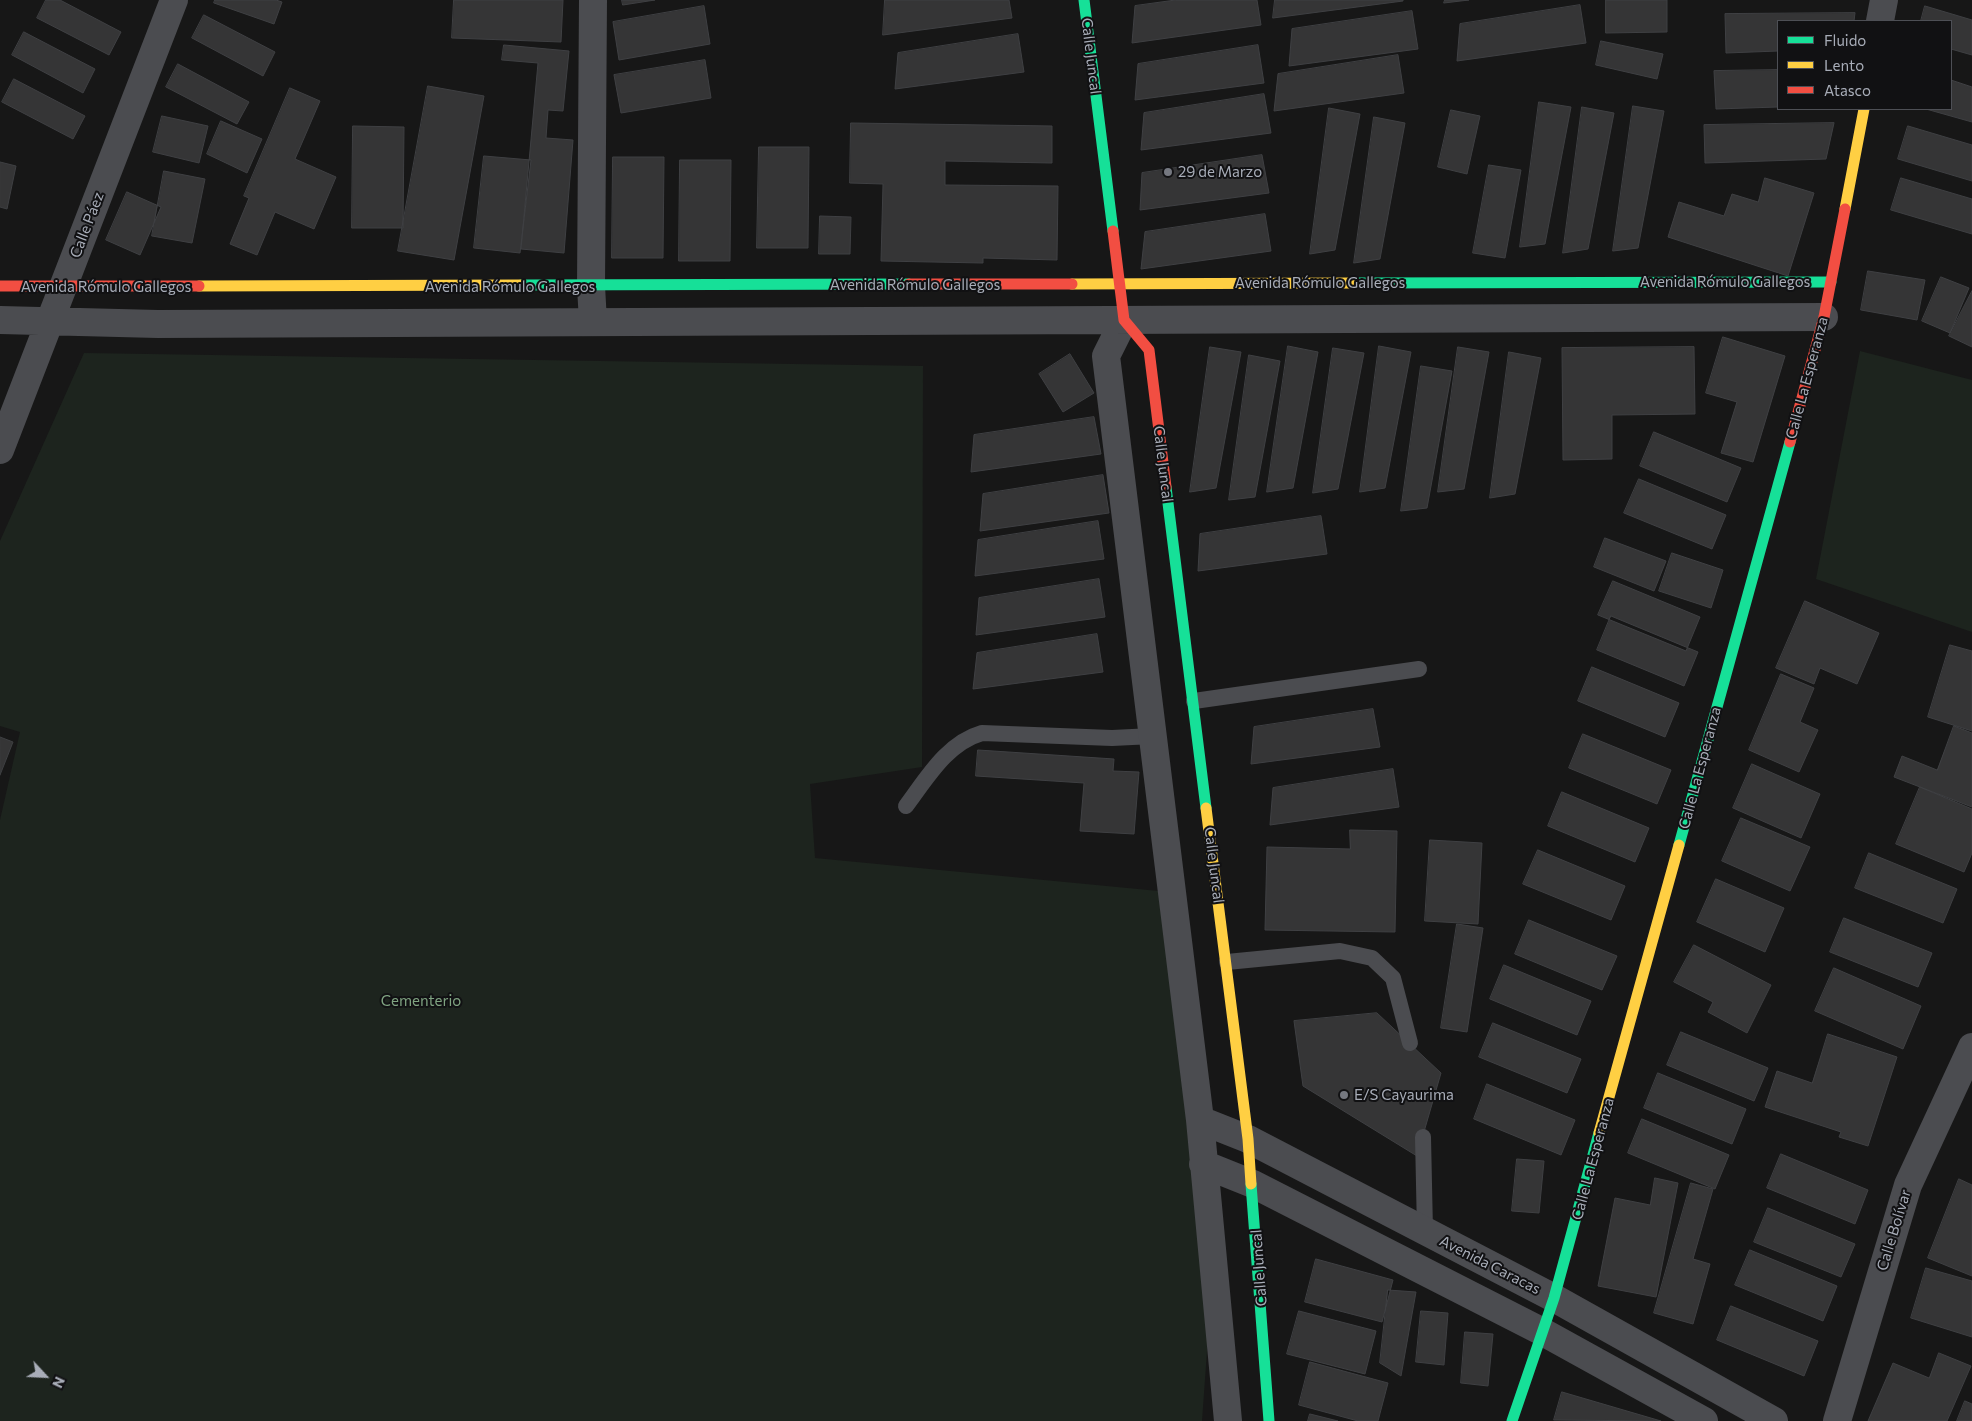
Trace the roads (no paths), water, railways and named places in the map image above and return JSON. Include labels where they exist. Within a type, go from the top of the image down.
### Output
[{"type":"street","name":"Calle Páez","points":[[0,450],[174,0]]},
{"type":"street","points":[[593,0],[591,286],[593,322]]},
{"type":"street","name":"Calle Juncal","points":[[1084,0],[1124,320],[1149,350],[1248,1139],[1253,1184],[1269,1421]]},
{"type":"street","points":[[1880,20],[1884,0]]},
{"type":"street","name":"Calle La Esperanza","points":[[1512,1421],[1541,1331],[1554,1298],[1824,317],[1864,110]]},
{"type":"street","name":"Avenida Rómulo Gallegos","points":[[0,286],[64,288],[1831,282]]},
{"type":"street","points":[[0,320],[158,324],[1824,317]]},
{"type":"street","points":[[1124,320],[1106,356],[1200,1120],[1228,1421]]},
{"type":"street","name":"Calle Bolívar","points":[[1837,1421],[1908,1185],[1972,1047]]},
{"type":"street","name":"Avenida Caracas","points":[[1200,1120],[1248,1139],[1554,1298],[1774,1421]]},
{"type":"street","points":[[1203,1164],[1253,1184],[1541,1331],[1704,1421]]},
{"type":"lane","points":[[1194,701],[1419,669]]},
{"type":"lane","points":[[906,806],[942,758],[968,737],[982,733],[1112,738],[1153,736]]},
{"type":"lane","points":[[1227,962],[1340,951],[1372,958],[1394,978],[1410,1043]]},
{"type":"lane","points":[[1422,1137],[1425,1231]]},
{"type":"place","name":"29 de Marzo","points":[[1168,172]]},
{"type":"place","name":"E/S Cayaurima","points":[[1344,1095]]},
{"type":"park label","name":"Cementerio","points":[[421,1001]]}]
